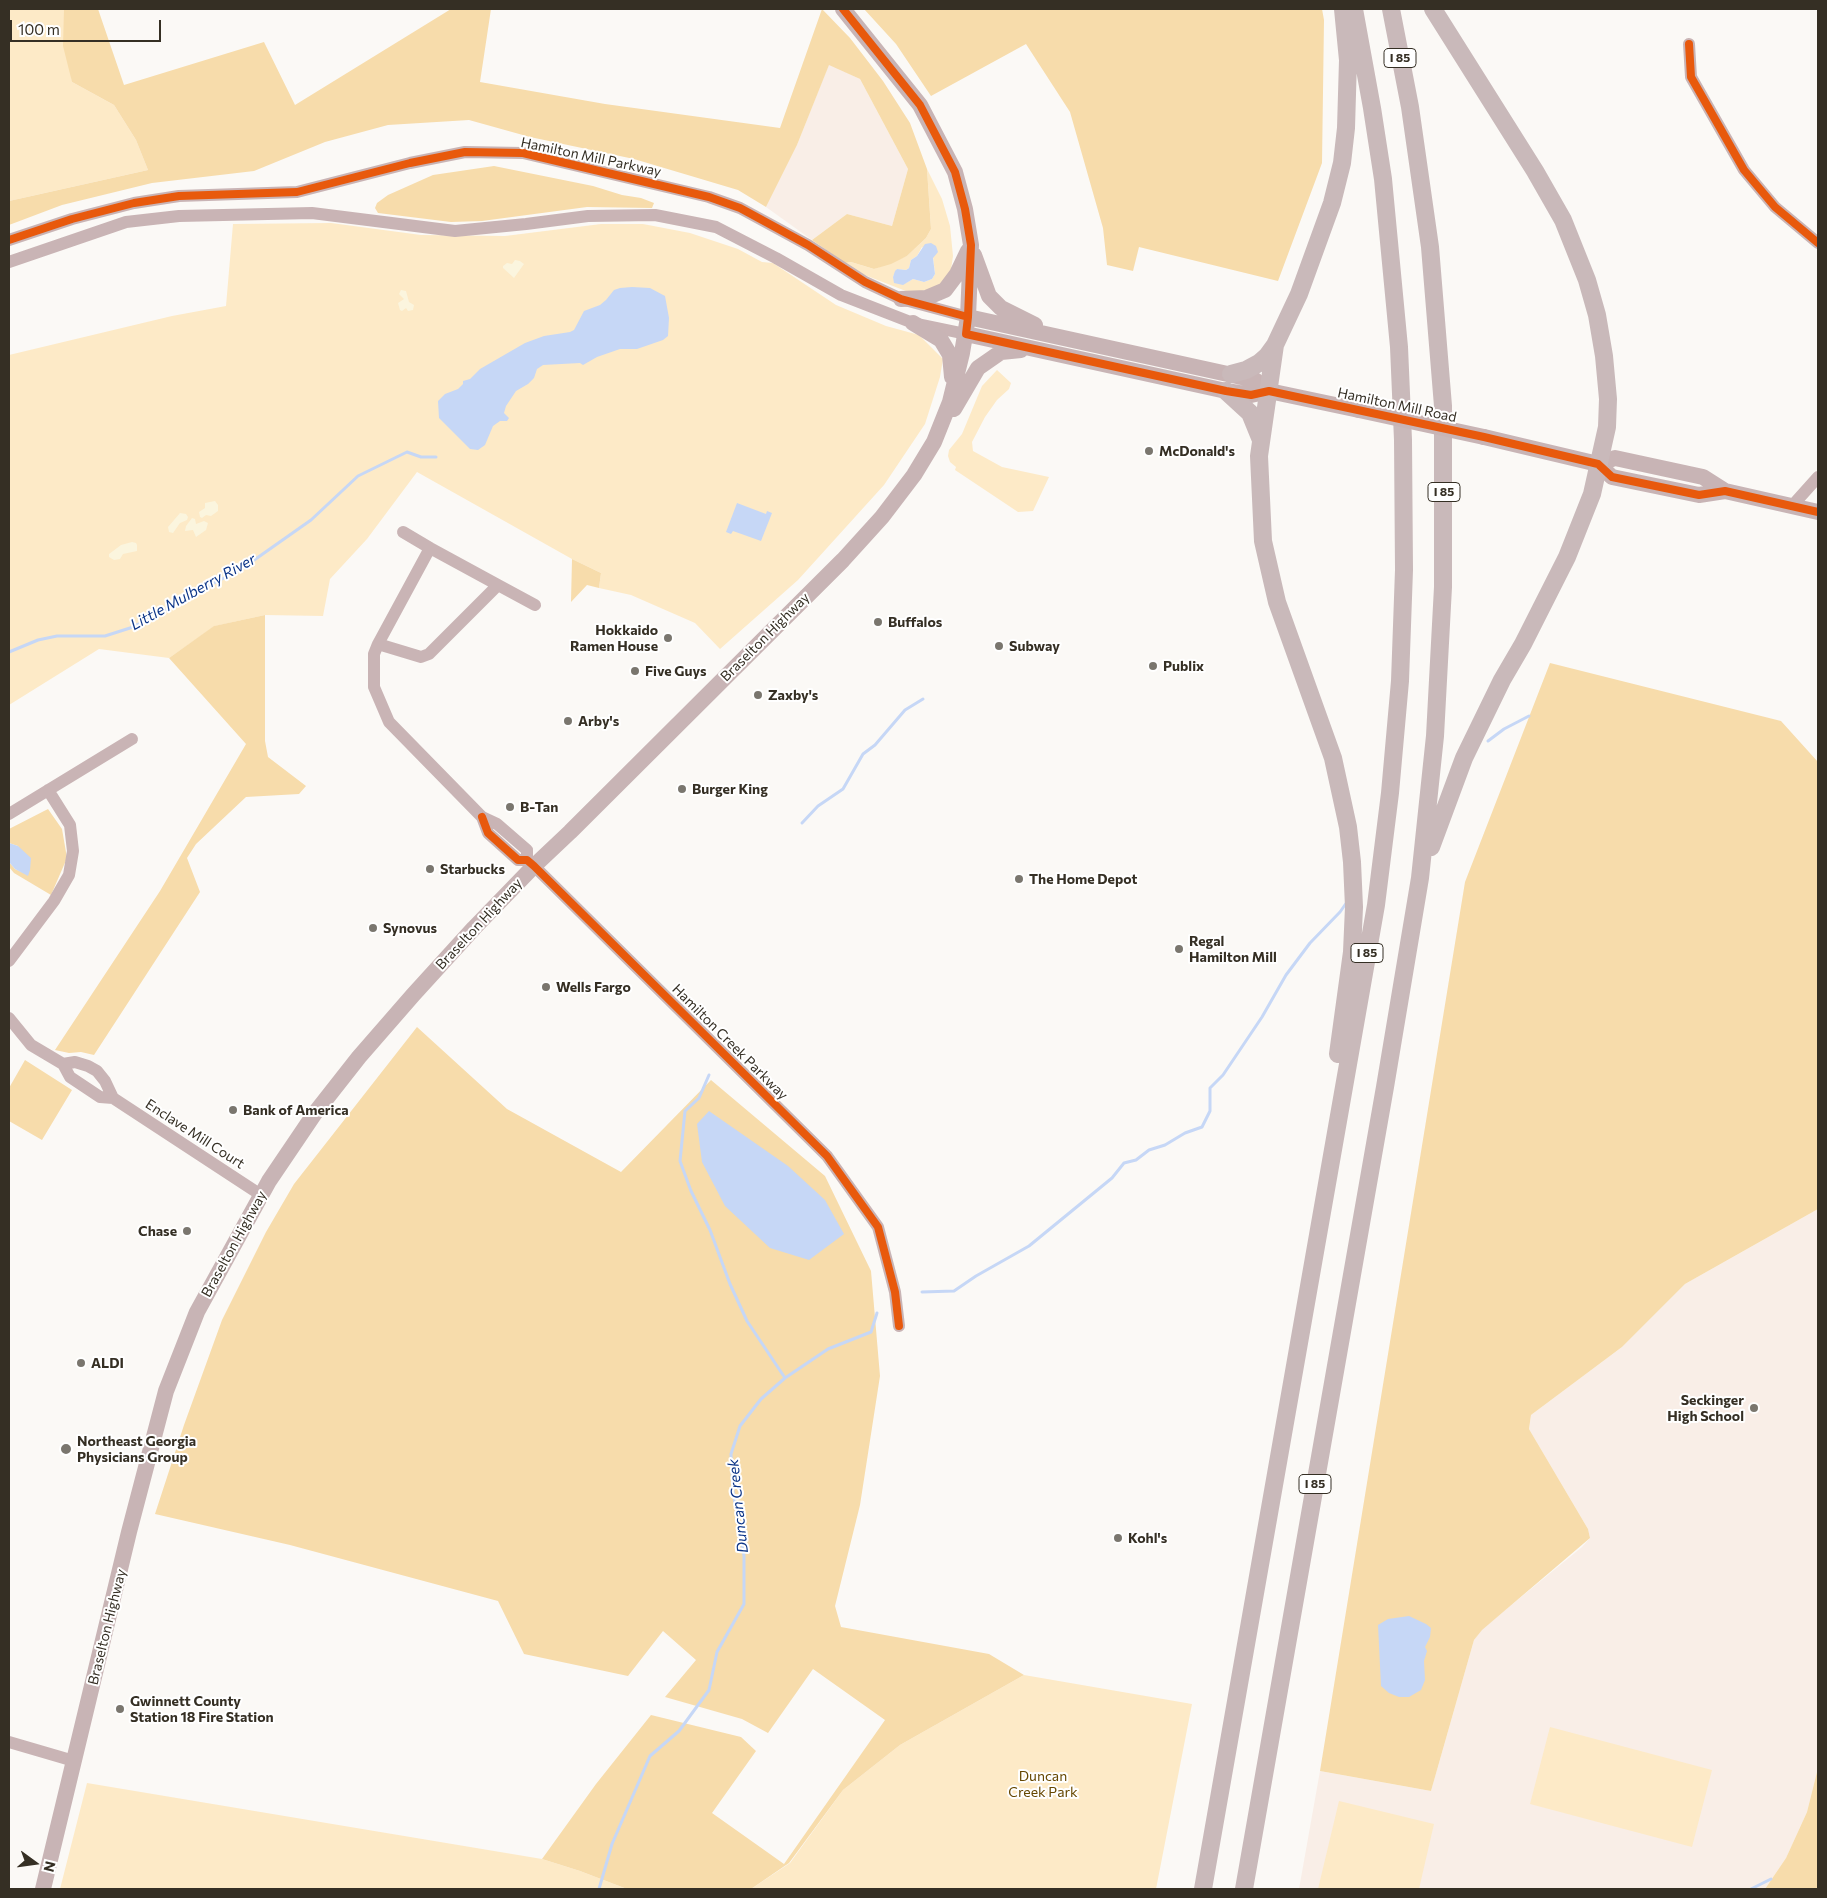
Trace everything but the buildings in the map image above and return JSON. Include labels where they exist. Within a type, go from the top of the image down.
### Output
[{"type":"highway","points":[[1231,374],[1246,370],[1259,363],[1275,345],[1299,294],[1332,203],[1342,163],[1346,128],[1348,60],[1343,9]]},
{"type":"highway","name":"I 85","points":[[1203,1889],[1376,905],[1389,802],[1400,681],[1404,570],[1404,440],[1399,347],[1383,179],[1354,9]]},
{"type":"highway","name":"I 85","points":[[1244,1889],[1420,878],[1436,736],[1442,624],[1443,406],[1430,247],[1410,107],[1391,9]]},
{"type":"highway","points":[[1420,878],[1464,758],[1566,557],[1592,494],[1607,427],[1608,399],[1600,332],[1587,280],[1563,220],[1550,195],[1433,9]]},
{"type":"highway","points":[[1275,345],[1259,456],[1263,541],[1277,602],[1333,758],[1348,827],[1354,884],[1352,952],[1336,1074],[1325,1196]]},
{"type":"highway","points":[[1226,391],[1250,413],[1261,440]]},
{"type":"main road","name":"Braselton Highway","points":[[43,1889],[127,1541],[166,1391],[197,1312],[261,1195],[315,1113],[364,1051],[531,863],[570,832],[843,560],[882,517],[914,475],[934,442],[953,391],[966,334],[971,245],[965,209],[955,172],[920,105],[843,9]]},
{"type":"main road","points":[[901,299],[926,298],[945,290],[957,274],[971,245]]},
{"type":"main road","points":[[971,245],[989,296],[1001,308],[1054,336]]},
{"type":"main road","name":"Hamilton Mill Road","points":[[968,317],[1231,374],[1255,380],[1269,391]]},
{"type":"main road","points":[[914,323],[941,340],[950,355],[953,391]]},
{"type":"main road","name":"Hamilton Mill Road","points":[[966,334],[1226,391],[1251,395],[1269,391],[1484,437],[1598,464],[1612,477],[1698,495],[1725,491],[1818,512]]},
{"type":"main road","points":[[934,442],[978,368],[1001,352],[1036,349]]},
{"type":"street","points":[[1689,44],[1691,77],[1744,170],[1775,207],[1818,243]]},
{"type":"street","name":"Hamilton Mill Parkway","points":[[9,240],[72,219],[152,200],[178,196],[298,192],[410,163],[465,152],[522,153],[709,197],[740,208],[808,245],[865,282],[901,299],[968,317]]},
{"type":"street","points":[[9,262],[126,222],[179,216],[312,213],[455,231],[588,216],[655,215],[716,227],[841,295],[914,323],[966,334]]},
{"type":"street","points":[[1792,506],[1818,477]]},
{"type":"street","points":[[403,532],[535,605]]},
{"type":"street","name":"Hamilton Creek Parkway","points":[[430,548],[374,654],[374,687],[389,722],[482,817],[497,824],[527,850],[531,863],[827,1156],[878,1227],[895,1292],[898,1326]]},
{"type":"street","points":[[378,644],[421,656],[428,654],[498,585]]},
{"type":"street","points":[[9,814],[132,740]]},
{"type":"street","points":[[9,961],[54,901],[69,875],[73,851],[70,825],[48,790]]},
{"type":"street","name":"Enclave Mill Court","points":[[9,1018],[32,1046],[63,1064],[70,1077],[100,1097],[113,1098],[261,1195]]},
{"type":"street","name":"Enclave Mill Court","points":[[63,1064],[75,1062],[97,1071],[105,1080],[113,1098]]},
{"type":"street","points":[[9,1742],[74,1761]]},
{"type":"shaded area","points":[[64,9],[98,9],[124,85],[264,42],[295,105],[451,9],[491,9],[480,82],[605,104],[780,128],[822,9],[850,38],[883,81],[910,123],[927,169],[931,229],[926,238],[907,256],[891,264],[874,269],[851,262],[845,263],[812,240],[847,214],[892,226],[908,169],[860,79],[829,65],[797,145],[766,207],[738,190],[634,159],[530,137],[469,120],[388,125],[325,142],[254,171],[152,183],[62,205],[9,225],[9,201],[148,170],[136,140],[114,105],[72,82],[63,46]]},
{"type":"shaded area","points":[[864,9],[1322,9],[1324,20],[1322,163],[1278,281],[1139,247],[1133,271],[1107,265],[1103,228],[1070,112],[1026,44],[931,96],[896,44]]},
{"type":"shaded area","points":[[829,64],[860,79],[908,169],[892,226],[847,214],[812,240],[766,207],[797,145]]},
{"type":"shaded area","points":[[494,166],[593,186],[654,203],[652,208],[587,207],[482,221],[451,222],[378,213],[375,208],[377,203],[388,195],[433,175]]},
{"type":"shaded area","points":[[572,559],[601,573],[599,588],[587,585],[571,602]]},
{"type":"shaded area","points":[[265,615],[265,741],[268,757],[306,786],[299,794],[246,797],[196,844],[187,858],[200,892],[94,1055],[55,1050],[160,891],[246,744],[169,658],[214,626]]},
{"type":"shaded area","points":[[1550,663],[1781,721],[1818,762],[1818,1209],[1685,1284],[1622,1347],[1531,1415],[1529,1429],[1588,1529],[1590,1538],[1482,1630],[1474,1640],[1431,1791],[1320,1771],[1465,882]]},
{"type":"shaded area","points":[[48,809],[62,829],[67,858],[51,895],[14,873],[9,867],[9,862],[15,869],[28,875],[18,846],[9,843],[9,829]]},
{"type":"shaded area","points":[[417,1027],[507,1109],[621,1172],[711,1080],[825,1176],[871,1271],[880,1376],[860,1505],[835,1606],[841,1627],[989,1654],[1024,1675],[900,1745],[843,1790],[789,1863],[751,1889],[627,1889],[542,1859],[596,1784],[651,1715],[741,1737],[756,1751],[712,1813],[784,1864],[885,1720],[813,1669],[768,1733],[742,1719],[665,1697],[696,1660],[663,1631],[628,1676],[524,1654],[498,1601],[290,1545],[155,1514],[184,1425],[222,1320],[266,1232],[294,1184]]},
{"type":"shaded area","points":[[25,1060],[72,1090],[42,1140],[9,1121],[9,1088]]},
{"type":"shaded area","points":[[1818,1209],[1818,1768],[1807,1812],[1786,1858],[1765,1889],[1299,1889],[1320,1771],[1431,1791],[1474,1640],[1481,1630],[1582,1547],[1590,1538],[1588,1529],[1529,1429],[1531,1415],[1622,1347],[1685,1284]]},
{"type":"shaded area","points":[[1818,1768],[1818,1889],[1765,1889],[1786,1858],[1807,1812]]},
{"type":"green space","points":[[9,9],[64,9],[72,82],[114,105],[136,140],[148,170],[9,201]]},
{"type":"green space","points":[[927,169],[942,199],[950,226],[953,256],[950,276],[943,287],[911,293],[857,272],[845,263],[851,262],[874,269],[907,256],[926,238],[931,229]],"holes":[[[922,247],[933,257],[935,274],[932,279],[924,282],[913,279],[906,283],[893,277],[897,269],[906,270],[909,268],[911,260],[917,256]]]},
{"type":"green space","points":[[331,223],[421,235],[505,236],[601,224],[643,224],[690,233],[738,249],[762,262],[773,263],[836,305],[886,326],[919,335],[943,359],[940,377],[925,424],[884,485],[798,580],[720,649],[695,623],[631,595],[599,588],[601,573],[572,559],[417,472],[367,539],[330,579],[323,616],[265,615],[215,626],[169,658],[99,649],[9,705],[9,355],[172,316],[226,306],[233,224]]},
{"type":"green space","points":[[997,370],[1011,383],[1009,389],[997,400],[985,417],[972,442],[973,451],[1002,467],[1049,477],[1033,511],[1018,512],[955,470],[956,467],[950,462],[948,456],[949,450],[962,434],[982,386]]},
{"type":"green space","name":"Duncan Creek Park","points":[[1024,1675],[1192,1704],[1156,1889],[751,1889],[790,1863],[843,1790],[900,1745]]},
{"type":"green space","points":[[1550,1727],[1712,1770],[1692,1847],[1530,1804]]},
{"type":"green space","points":[[87,1783],[542,1859],[627,1889],[60,1889]]},
{"type":"green space","points":[[1339,1801],[1434,1824],[1419,1889],[1318,1889]]},
{"type":"sand","points":[[515,260],[524,264],[514,278],[503,266],[507,263],[512,264]]},
{"type":"sand","points":[[401,290],[406,291],[409,302],[414,305],[413,310],[408,311],[406,308],[402,311],[400,310],[398,303],[404,299],[399,294]]},
{"type":"sand","points":[[215,501],[218,505],[218,511],[211,516],[200,517],[199,512],[205,508],[205,503]]},
{"type":"sand","points":[[180,513],[186,514],[187,520],[180,523],[173,533],[169,532],[168,527]]},
{"type":"sand","points":[[192,518],[195,519],[196,524],[204,521],[208,523],[206,530],[196,537],[193,530],[185,531]]},
{"type":"sand","points":[[132,542],[136,543],[137,551],[123,554],[120,559],[114,560],[109,557],[109,554],[121,545]]},
{"type":"water","points":[[931,243],[936,246],[938,252],[933,258],[935,274],[932,279],[924,282],[913,279],[903,285],[894,283],[895,271],[897,269],[906,270],[909,268],[911,260],[917,256],[925,244]]},
{"type":"water","points":[[632,287],[650,288],[665,296],[669,318],[668,336],[663,340],[637,349],[620,349],[597,357],[583,365],[580,363],[543,365],[537,369],[534,378],[528,384],[516,391],[506,406],[504,413],[509,418],[507,421],[500,421],[493,426],[485,445],[478,450],[470,449],[439,418],[438,401],[445,394],[458,389],[463,384],[463,381],[470,379],[480,369],[525,343],[544,336],[574,330],[584,311],[600,305],[614,290]]},
{"type":"water","points":[[737,503],[766,514],[767,511],[772,513],[761,541],[733,531],[731,534],[726,532]]},
{"type":"water","points":[[9,843],[18,846],[31,858],[28,876],[15,869],[9,862]]},
{"type":"water","points":[[709,1111],[788,1166],[825,1200],[844,1234],[809,1260],[770,1248],[725,1206],[702,1162],[697,1124]]},
{"type":"water","points":[[1409,1616],[1431,1628],[1430,1637],[1425,1647],[1427,1651],[1424,1661],[1425,1680],[1421,1690],[1409,1697],[1399,1697],[1389,1693],[1381,1686],[1378,1625],[1388,1619]]},
{"type":"waterway","name":"Little Mulberry River","points":[[9,652],[38,640],[57,636],[105,636],[130,628],[240,570],[311,520],[358,476],[407,452],[421,457],[436,457]]},
{"type":"waterway","name":"Duncan Creek","points":[[802,823],[818,806],[843,789],[863,754],[875,745],[905,710],[923,699]]},
{"type":"waterway","points":[[1488,741],[1504,729],[1529,716]]},
{"type":"waterway","points":[[922,1292],[954,1291],[976,1276],[1029,1246],[1112,1178],[1124,1163],[1136,1160],[1149,1150],[1165,1145],[1185,1133],[1202,1127],[1210,1111],[1210,1088],[1223,1075],[1262,1017],[1286,975],[1310,943],[1340,912],[1347,902]]},
{"type":"waterway","name":"Duncan Creek","points":[[709,1075],[699,1098],[685,1111],[680,1161],[747,1321],[785,1378]]},
{"type":"waterway","name":"Duncan Creek","points":[[599,1889],[612,1844],[650,1756],[679,1731],[709,1690],[717,1652],[744,1604],[744,1556],[733,1491],[731,1454],[740,1426],[761,1399],[785,1378],[828,1349],[871,1332],[877,1313]]},
{"type":"waterway","points":[[1751,1889],[1771,1879]]},
{"type":"cycle path","points":[[843,9],[920,105],[955,172],[965,209],[971,245],[966,334],[1226,391],[1251,395],[1269,391],[1484,437],[1598,464],[1612,477],[1699,495],[1725,491],[1818,512]]},
{"type":"cycle path","points":[[1689,44],[1691,77],[1744,170],[1775,207],[1818,243]]},
{"type":"cycle path","points":[[9,240],[72,219],[134,203],[179,196],[297,192],[410,163],[465,152],[523,153],[709,197],[740,208],[808,245],[865,282],[901,299],[968,317]]},
{"type":"cycle path","points":[[482,817],[488,833],[518,860],[527,860],[534,866],[827,1156],[878,1227],[895,1292],[899,1326]]},
{"type":"place","name":"McDonald's","points":[[1149,451]]},
{"type":"place","name":"Buffalos","points":[[878,622]]},
{"type":"place","name":"Hokkaido Ramen House","points":[[668,638]]},
{"type":"place","name":"Subway","points":[[999,646]]},
{"type":"place","name":"Publix","points":[[1153,666]]},
{"type":"place","name":"Five Guys","points":[[635,671]]},
{"type":"place","name":"Zaxby's","points":[[758,695]]},
{"type":"place","name":"Arby's","points":[[568,721]]},
{"type":"place","name":"Burger King","points":[[682,789]]},
{"type":"place","name":"B-Tan","points":[[510,807]]},
{"type":"place","name":"Starbucks","points":[[430,869]]},
{"type":"place","name":"The Home Depot","points":[[1019,879]]},
{"type":"place","name":"Synovus","points":[[373,928]]},
{"type":"place","name":"Regal Hamilton Mill","points":[[1179,949]]},
{"type":"place","name":"Wells Fargo","points":[[546,987]]},
{"type":"place","name":"Bank of America","points":[[233,1110]]},
{"type":"place","name":"Chase","points":[[187,1231]]},
{"type":"place","name":"ALDI","points":[[81,1363]]},
{"type":"place","name":"Seckinger High School","points":[[1754,1408]]},
{"type":"place","name":"Northeast Georgia Physicians Group","points":[[66,1449]]},
{"type":"place","name":"Kohl's","points":[[1118,1538]]},
{"type":"place","name":"Gwinnett County Station 18 Fire Station","points":[[120,1709]]}]
